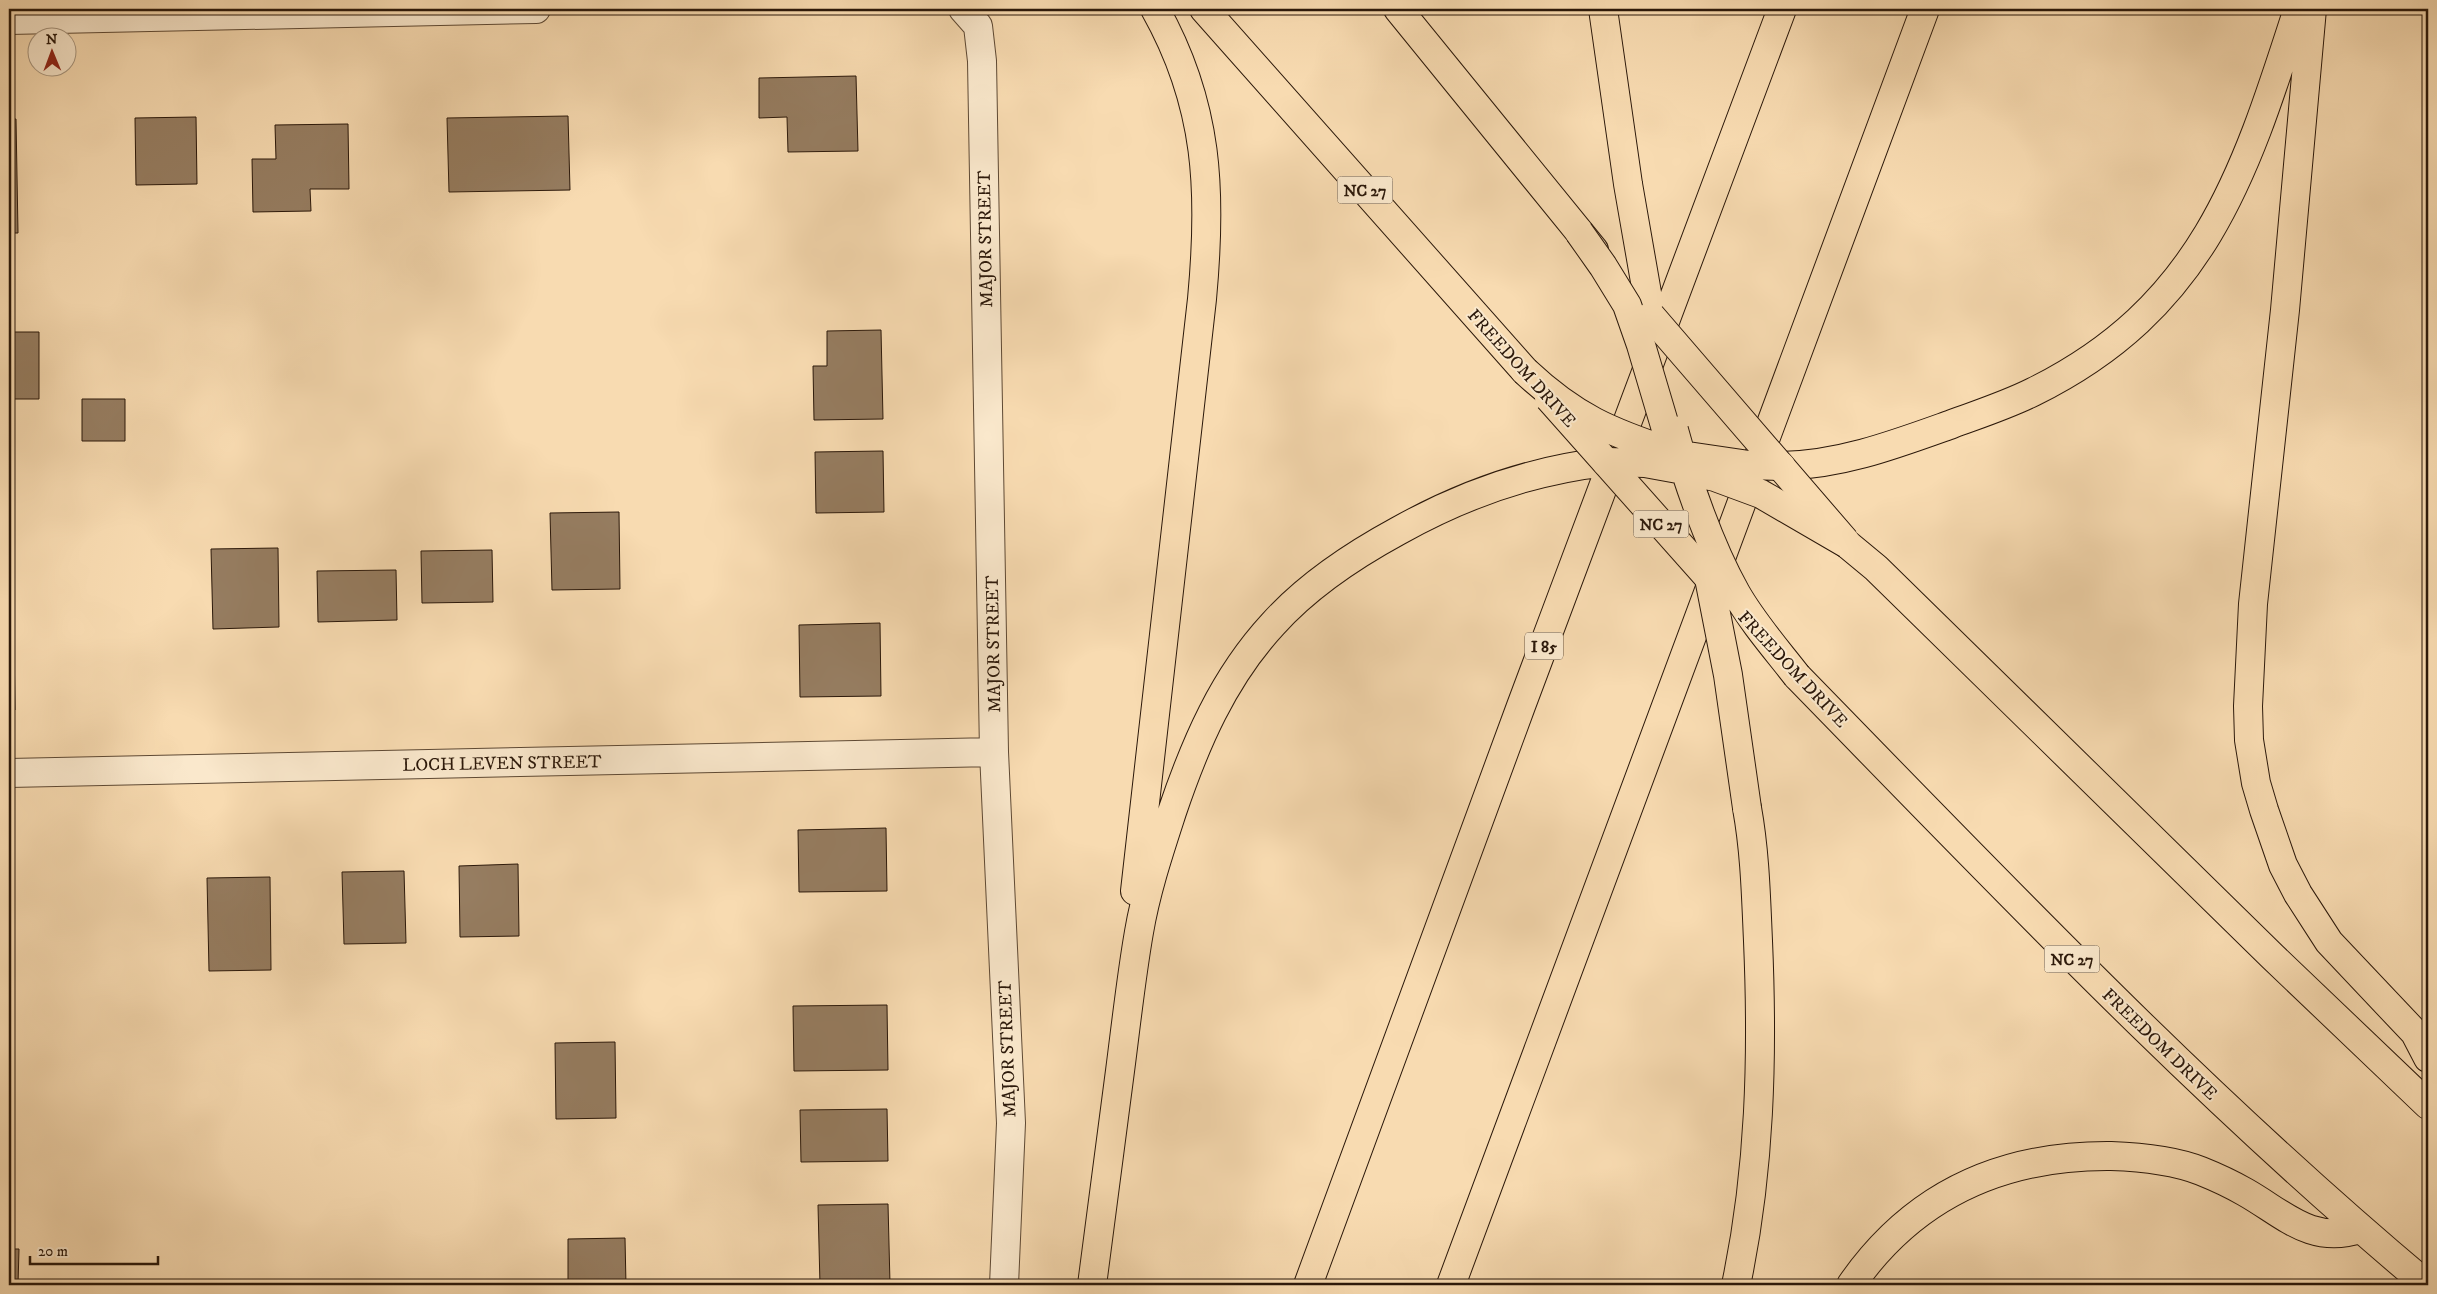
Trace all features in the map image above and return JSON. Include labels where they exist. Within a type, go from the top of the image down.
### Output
[{"type":"main road","points":[[1139,931],[1135,897],[1136,877],[1202,299],[1207,221],[1205,166],[1196,111],[1181,62],[1154,9]]},
{"type":"main road","name":"FREEDOM DRIVE","points":[[1204,9],[1796,676],[2066,953],[2241,1122],[2360,1229],[2427,1285]]},
{"type":"main road","points":[[1398,9],[1579,232],[1848,544],[1876,568],[2279,963],[2428,1106]]},
{"type":"main road","points":[[1603,9],[1638,252],[1679,462],[1708,535],[1733,586],[1752,617],[1796,676]]},
{"type":"main road","name":"I 85","points":[[1308,1285],[1514,724],[1782,9]]},
{"type":"main road","points":[[1451,1285],[1925,9]]},
{"type":"main road","points":[[1092,1285],[1139,931],[1157,860],[1188,763],[1205,726],[1228,684],[1272,624],[1300,597],[1349,559],[1415,521],[1504,482],[1549,470],[1606,462],[1679,462],[1781,466],[1829,462],[1885,448],[2032,393],[2071,372],[2107,348],[2139,321],[2168,291],[2196,254],[2218,218],[2239,175],[2275,80],[2298,9]]},
{"type":"main road","points":[[2312,9],[2285,310],[2253,604],[2248,706],[2249,740],[2256,783],[2272,835],[2298,894],[2328,942],[2415,1033],[2428,1058]]},
{"type":"main road","points":[[1579,232],[1627,305],[1641,345],[1679,462],[1709,578],[1727,666],[1747,808],[1757,921],[1761,1062],[1753,1177],[1736,1285]]},
{"type":"main road","points":[[1525,371],[1557,400],[1585,418],[1679,462],[1761,494],[1848,544]]},
{"type":"main road","points":[[1851,1285],[1892,1236],[1929,1206],[1952,1193],[2004,1170],[2051,1159],[2080,1156],[2128,1157],[2174,1163],[2199,1170],[2246,1192],[2300,1226],[2312,1230],[2337,1233],[2360,1229]]},
{"type":"street","points":[[9,20],[536,9]]},
{"type":"street","name":"MAJOR STREET","points":[[963,9],[978,26],[982,61],[994,752],[1011,1123],[1004,1285]]},
{"type":"street","name":"LOCH LEVEN STREET","points":[[9,773],[994,752]]},
{"type":"building","points":[[856,76],[858,151],[788,152],[787,117],[759,118],[759,78]]},
{"type":"building","points":[[568,116],[570,190],[449,192],[447,118]]},
{"type":"building","points":[[196,117],[197,184],[136,185],[135,118]]},
{"type":"building","points":[[9,119],[16,119],[18,233],[9,233]]},
{"type":"building","points":[[348,124],[349,189],[310,189],[311,211],[253,212],[252,159],[276,159],[275,125]]},
{"type":"building","points":[[881,330],[883,419],[814,420],[813,366],[827,366],[827,331]]},
{"type":"building","points":[[9,332],[39,332],[39,399],[9,399]]},
{"type":"building","points":[[82,399],[125,399],[125,441],[82,441]]},
{"type":"building","points":[[883,451],[884,512],[816,513],[815,452]]},
{"type":"building","points":[[9,498],[13,498],[12,566],[9,566]]},
{"type":"building","points":[[619,512],[620,589],[552,590],[550,513]]},
{"type":"building","points":[[278,548],[279,627],[213,629],[211,549]]},
{"type":"building","points":[[492,550],[493,602],[422,603],[421,551]]},
{"type":"building","points":[[396,570],[397,620],[318,622],[317,571]]},
{"type":"building","points":[[880,623],[881,696],[800,697],[799,625]]},
{"type":"building","points":[[9,640],[14,640],[15,710],[9,710]]},
{"type":"building","points":[[886,828],[887,891],[799,892],[798,830]]},
{"type":"building","points":[[518,864],[519,936],[460,937],[459,866]]},
{"type":"building","points":[[404,871],[406,943],[344,944],[342,872]]},
{"type":"building","points":[[270,877],[271,970],[209,971],[207,878]]},
{"type":"building","points":[[887,1005],[888,1070],[794,1071],[793,1006]]},
{"type":"building","points":[[615,1042],[616,1118],[556,1119],[555,1043]]},
{"type":"building","points":[[887,1109],[888,1161],[801,1162],[800,1110]]},
{"type":"building","points":[[888,1204],[890,1284],[820,1285],[818,1205]]},
{"type":"building","points":[[625,1238],[626,1285],[568,1285],[568,1239]]},
{"type":"building","points":[[9,1249],[19,1249],[18,1285],[9,1284]]}]
